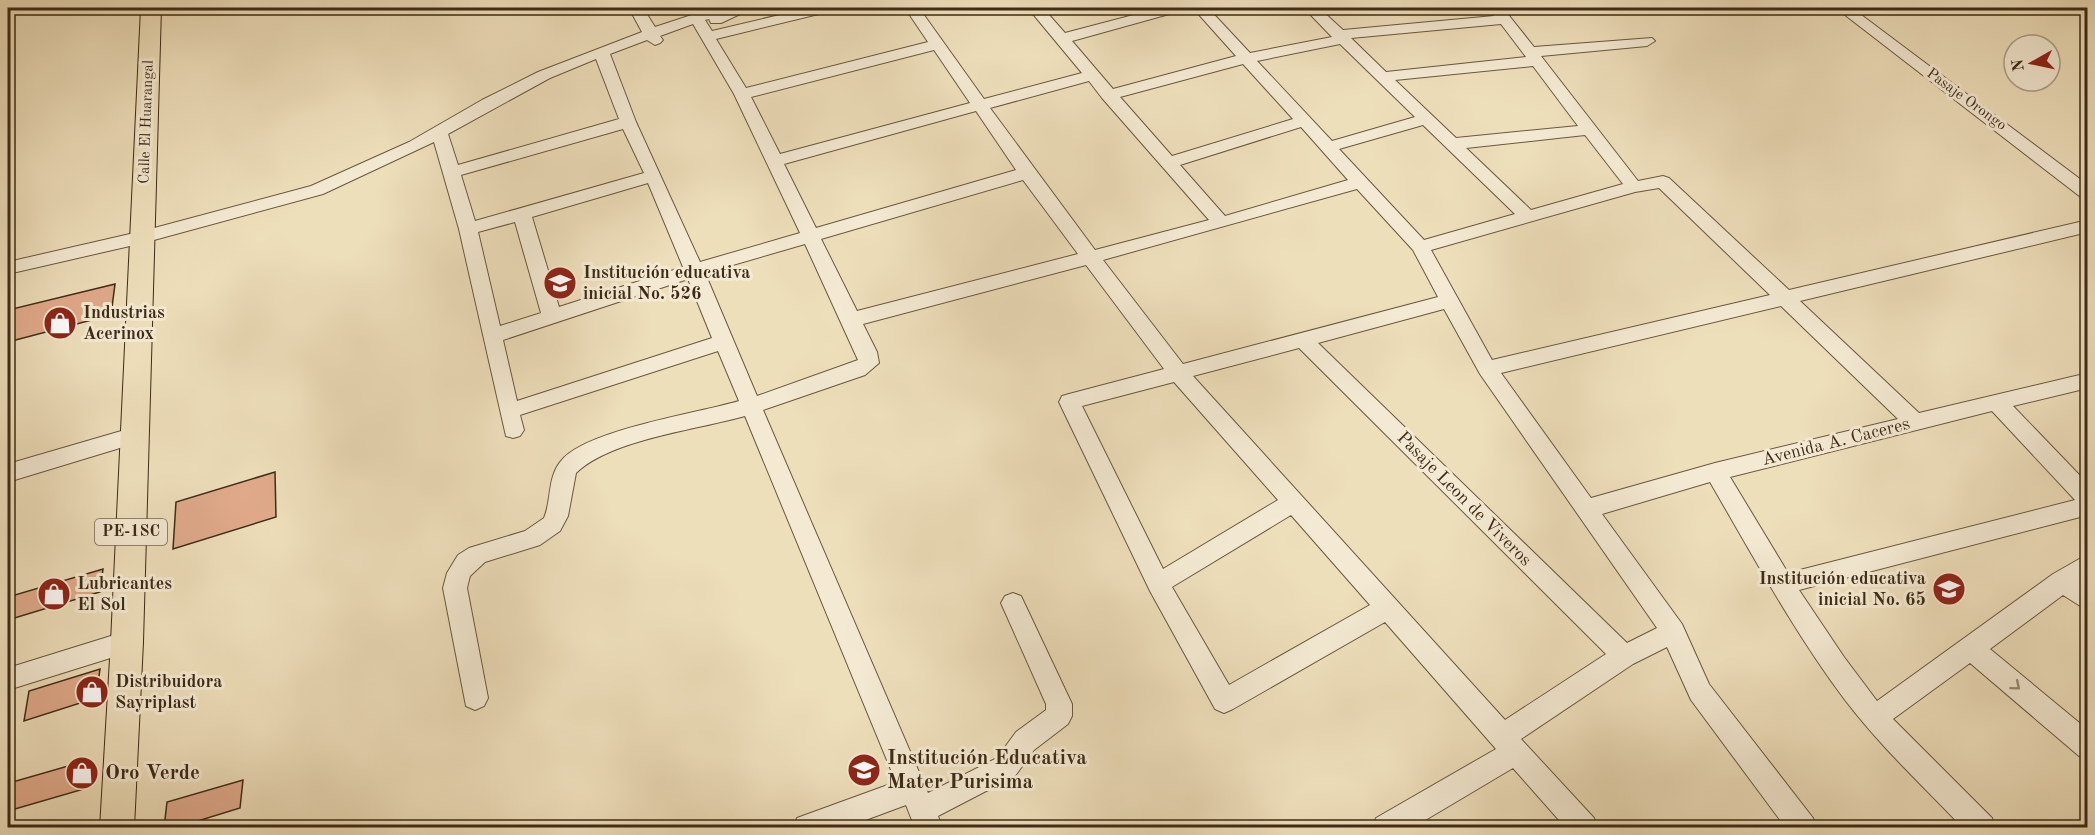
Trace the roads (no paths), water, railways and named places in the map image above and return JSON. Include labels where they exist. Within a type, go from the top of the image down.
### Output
[{"type":"main road","name":"Calle El Huarangal","points":[[142,244],[151,8]]},
{"type":"main road","name":"PE-1SC","points":[[117,828],[128,642],[142,244]]},
{"type":"street","points":[[636,8],[653,37]]},
{"type":"street","points":[[702,27],[726,8]]},
{"type":"street","points":[[702,27],[746,8]]},
{"type":"street","points":[[8,268],[142,244],[307,204],[361,184],[401,164],[440,135],[604,56],[653,37],[826,8]]},
{"type":"street","points":[[912,8],[982,105],[1027,173],[1179,375],[1584,828]]},
{"type":"street","points":[[1035,8],[1221,223]]},
{"type":"street","points":[[1061,39],[1175,8]]},
{"type":"street","points":[[1200,8],[1420,248],[1451,300],[1487,369],[1673,632],[1700,692],[1803,828]]},
{"type":"street","points":[[1311,8],[1528,217]]},
{"type":"street","name":"Pasaje Orongo","points":[[1843,8],[2088,194]]},
{"type":"street","points":[[1108,95],[1246,58],[1341,37],[1500,14],[1587,130],[1634,187]]},
{"type":"street","points":[[476,698],[455,588],[456,574],[464,563],[476,555],[536,537],[547,530],[559,510],[561,477],[567,467],[578,458],[613,444],[751,407],[864,367],[870,358],[742,94],[702,27]]},
{"type":"street","points":[[1382,77],[1647,41]]},
{"type":"street","points":[[742,94],[939,44]]},
{"type":"street","points":[[604,56],[628,123],[654,176],[722,342],[921,809]]},
{"type":"street","points":[[774,161],[1092,75]]},
{"type":"street","points":[[1328,147],[1426,119]]},
{"type":"street","points":[[1170,162],[1304,121]]},
{"type":"street","points":[[451,172],[628,123]]},
{"type":"street","points":[[1452,144],[1587,130]]},
{"type":"street","points":[[440,135],[468,229],[511,420],[722,342]]},
{"type":"street","points":[[491,336],[694,270],[1027,173]]},
{"type":"street","points":[[468,229],[654,176]]},
{"type":"street","points":[[851,320],[1221,223],[1360,182]]},
{"type":"street","points":[[1420,248],[1634,187],[1663,182],[1915,422]]},
{"type":"street","points":[[522,214],[552,316]]},
{"type":"street","points":[[1487,369],[2088,226]]},
{"type":"street","points":[[1388,608],[1224,701],[1158,584],[1069,402],[1179,375],[1451,300]]},
{"type":"street","name":"Pasaje Leon de Viveros","points":[[1304,341],[1624,656]]},
{"type":"street","name":"Avenida A. Caceres","points":[[1586,509],[1715,472],[2088,380]]},
{"type":"street","points":[[1998,404],[2088,499]]},
{"type":"street","points":[[8,473],[135,435]]},
{"type":"street","points":[[1715,472],[1827,654],[1875,717],[1982,828]]},
{"type":"street","points":[[1158,584],[1294,502]]},
{"type":"street","points":[[1784,584],[2088,506]]},
{"type":"street","points":[[1875,717],[2061,581],[2088,564]]},
{"type":"street","points":[[2061,581],[2088,601]]},
{"type":"street","points":[[807,828],[921,809],[990,778],[1006,767],[1025,741],[1059,716],[1059,704],[1013,603]]},
{"type":"street","points":[[1386,828],[1510,744],[1624,656],[1673,632]]},
{"type":"street","points":[[8,679],[128,642]]},
{"type":"street","points":[[1971,648],[2088,747]]},
{"type":"place","name":"Institución educativa inicial No. 526","points":[[560,283]]},
{"type":"place","name":"Industrias Acerinox","points":[[60,323]]},
{"type":"place","name":"Institución educativa inicial No. 65","points":[[1949,589]]},
{"type":"place","name":"Lubricantes El Sol","points":[[54,594]]},
{"type":"place","name":"Distribuidora Sayriplast","points":[[92,692]]},
{"type":"place","name":"Institución Educativa Mater Purisima","points":[[864,770]]},
{"type":"place","name":"Oro Verde","points":[[82,773]]}]
